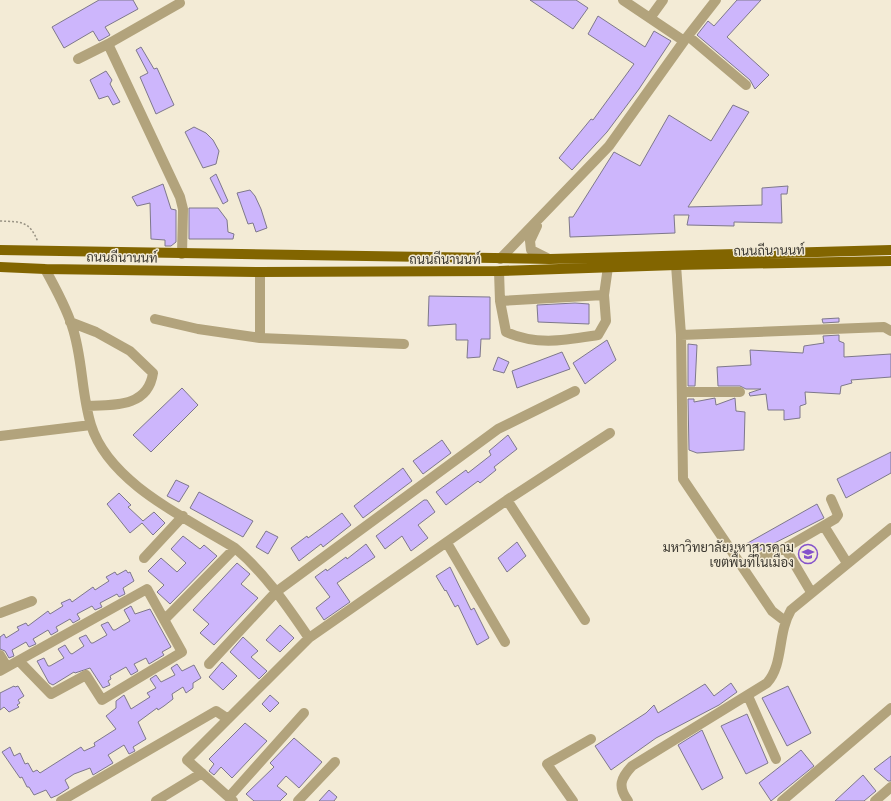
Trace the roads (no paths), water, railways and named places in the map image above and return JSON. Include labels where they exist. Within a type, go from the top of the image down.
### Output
[{"type":"main road","name":"ถนนถีนานนท์","points":[[0,250],[42,252],[500,259],[891,250]]},
{"type":"main road","name":"ถนนถีนานนท์","points":[[0,267],[260,272],[499,271],[676,265],[891,261]]},
{"type":"street","points":[[623,0],[650,18],[686,38],[746,85]]},
{"type":"street","points":[[650,18],[663,0]]},
{"type":"street","points":[[500,259],[609,146],[686,38],[716,0]]},
{"type":"street","points":[[78,59],[108,44],[180,3]]},
{"type":"street","points":[[108,44],[180,197],[183,210],[182,254]]},
{"type":"street","points":[[546,212],[534,230],[530,241],[531,250],[550,259]]},
{"type":"street","points":[[676,265],[681,334],[683,479],[772,611],[785,621]]},
{"type":"street","points":[[499,271],[500,301],[506,332],[522,340],[562,340],[598,335],[606,320],[604,295],[608,267]]},
{"type":"street","points":[[45,269],[70,322],[91,425],[104,451],[127,479],[141,491],[235,548],[248,560],[276,592],[310,638]]},
{"type":"street","points":[[260,272],[260,338]]},
{"type":"street","points":[[500,301],[604,295]]},
{"type":"street","points":[[155,320],[205,331],[260,338],[404,344]]},
{"type":"street","points":[[70,322],[96,332],[130,351],[153,373],[151,384],[138,399],[114,405],[87,406]]},
{"type":"street","points":[[681,334],[884,327],[891,330]]},
{"type":"street","points":[[209,664],[276,592],[498,429],[575,391]]},
{"type":"street","points":[[682,392],[740,392]]},
{"type":"street","points":[[0,436],[91,425]]},
{"type":"street","points":[[304,713],[231,799],[187,760],[310,638],[507,500],[610,433]]},
{"type":"street","points":[[743,566],[785,548],[835,519],[838,515],[831,499]]},
{"type":"street","points":[[507,500],[585,620]]},
{"type":"street","points":[[144,558],[183,516]]},
{"type":"street","points":[[824,526],[847,563]]},
{"type":"street","points":[[628,801],[621,789],[623,776],[632,766],[768,683],[774,676],[785,621],[791,610],[811,592],[891,528]]},
{"type":"street","points":[[447,543],[505,642]]},
{"type":"street","points":[[164,620],[235,548]]},
{"type":"street","points":[[785,548],[811,592]]},
{"type":"street","points":[[0,655],[4,669],[147,590],[182,652],[102,700],[86,675],[51,694],[19,661]]},
{"type":"street","points":[[0,613],[32,601]]},
{"type":"street","points":[[748,696],[776,759]]},
{"type":"street","points":[[782,801],[891,708]]},
{"type":"street","points":[[61,801],[216,711],[228,719]]},
{"type":"street","points":[[573,801],[547,764],[591,739]]},
{"type":"street","points":[[298,801],[335,762]]},
{"type":"street","points":[[156,801],[202,773]]},
{"type":"street","points":[[875,801],[891,787]]},
{"type":"place","name":"มหาวิทยาลัยมหาสารคาม เขตพื้นที่ในเมือง","points":[[808,554]]}]
